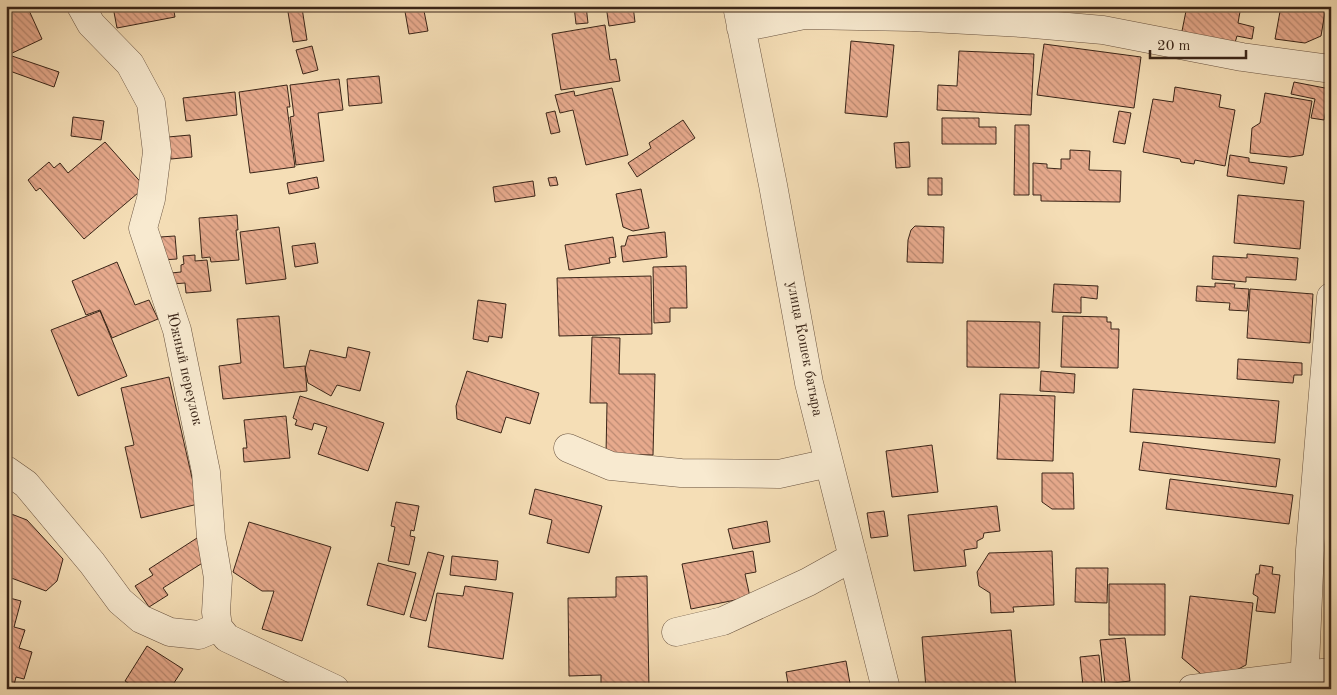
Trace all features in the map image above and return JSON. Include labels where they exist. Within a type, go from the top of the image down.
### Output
[{"type":"street","name":"Южный переулок","points":[[80,6],[92,24],[130,64],[151,103],[157,152],[151,199],[143,228],[177,330],[206,472],[211,537],[218,578],[216,612],[218,627]]},
{"type":"street","points":[[739,17],[804,15],[912,17],[1103,30],[1242,57],[1331,69]]},
{"type":"street","name":"улица Кошек батыра","points":[[739,17],[773,185],[809,382],[886,689]]},
{"type":"street","points":[[1304,682],[1310,550],[1331,297]]},
{"type":"street","points":[[568,448],[611,466],[680,474],[779,474],[829,463]]},
{"type":"street","points":[[6,470],[26,484],[92,563],[120,601],[141,619],[170,632],[199,635],[218,627],[227,638],[335,689]]},
{"type":"street","points":[[676,632],[722,621],[808,582],[853,558]]},
{"type":"street","points":[[1192,689],[1304,682],[1331,672]]},
{"type":"building","points":[[6,6],[27,6],[42,39],[6,56]]},
{"type":"building","points":[[173,6],[175,17],[117,28],[113,7]]},
{"type":"building","points":[[287,6],[305,6],[305,8],[302,8],[307,40],[293,42]]},
{"type":"building","points":[[404,6],[423,6],[428,31],[409,34]]},
{"type":"building","points":[[574,6],[586,6],[588,23],[576,24]]},
{"type":"building","points":[[606,6],[633,6],[635,22],[609,26]]},
{"type":"building","points":[[1187,6],[1241,6],[1238,23],[1254,27],[1252,39],[1237,36],[1234,46],[1181,36]]},
{"type":"building","points":[[1281,6],[1326,6],[1321,36],[1305,43],[1275,39]]},
{"type":"building","points":[[605,25],[610,60],[616,59],[620,81],[561,90],[552,34]]},
{"type":"building","points":[[851,41],[894,45],[887,117],[845,113]]},
{"type":"building","points":[[1044,44],[1141,57],[1134,108],[1037,95]]},
{"type":"building","points":[[312,46],[318,70],[303,74],[296,50]]},
{"type":"building","points":[[959,51],[1034,54],[1031,115],[937,110],[938,85],[957,86]]},
{"type":"building","points":[[12,56],[59,72],[54,87],[7,70]]},
{"type":"building","points":[[379,76],[382,103],[349,106],[347,79]]},
{"type":"building","points":[[339,79],[343,110],[318,113],[324,161],[296,165],[290,117],[294,116],[290,85]]},
{"type":"building","points":[[1294,82],[1330,89],[1324,120],[1311,118],[1315,99],[1291,94]]},
{"type":"building","points":[[287,85],[290,107],[287,107],[295,167],[250,173],[239,92]]},
{"type":"building","points":[[1175,87],[1221,95],[1219,107],[1235,110],[1225,166],[1195,160],[1194,164],[1181,162],[1180,159],[1143,152],[1153,99],[1173,102]]},
{"type":"building","points":[[612,88],[628,155],[586,165],[573,110],[560,113],[555,95],[574,91],[575,96]]},
{"type":"building","points":[[235,92],[237,115],[186,121],[183,98]]},
{"type":"building","points":[[1265,93],[1312,101],[1303,155],[1290,157],[1250,153],[1252,128],[1260,123]]},
{"type":"building","points":[[555,111],[560,132],[551,134],[546,113]]},
{"type":"building","points":[[1119,111],[1131,113],[1125,144],[1113,142]]},
{"type":"building","points":[[73,117],[104,121],[101,140],[71,136]]},
{"type":"building","points":[[942,118],[979,118],[979,127],[996,127],[996,144],[942,144]]},
{"type":"building","points":[[683,120],[695,138],[637,177],[628,163],[651,148],[649,143]]},
{"type":"building","points":[[1015,125],[1029,125],[1029,195],[1014,195]]},
{"type":"building","points":[[190,135],[192,157],[171,159],[168,137]]},
{"type":"building","points":[[105,142],[145,187],[84,239],[40,188],[36,191],[28,180],[49,162],[54,168],[60,163],[68,173]]},
{"type":"building","points":[[909,142],[910,167],[896,168],[894,143]]},
{"type":"building","points":[[1070,150],[1090,151],[1089,170],[1121,171],[1120,202],[1041,201],[1041,195],[1033,195],[1033,163],[1047,164],[1047,168],[1061,169],[1061,159],[1070,159]]},
{"type":"building","points":[[1230,155],[1249,158],[1249,162],[1287,167],[1284,184],[1227,176]]},
{"type":"building","points":[[317,177],[319,188],[289,194],[287,183]]},
{"type":"building","points":[[556,177],[558,185],[550,186],[548,178]]},
{"type":"building","points":[[928,178],[942,178],[942,195],[928,195]]},
{"type":"building","points":[[533,181],[535,196],[495,202],[493,187]]},
{"type":"building","points":[[641,189],[649,228],[633,231],[623,227],[616,194]]},
{"type":"building","points":[[1238,195],[1304,201],[1300,249],[1234,243]]},
{"type":"building","points":[[237,215],[238,230],[236,230],[239,260],[211,262],[210,257],[202,258],[199,218]]},
{"type":"building","points":[[915,226],[944,227],[943,263],[907,262],[908,240],[911,230]]},
{"type":"building","points":[[279,227],[286,279],[246,284],[240,232]]},
{"type":"building","points":[[665,232],[667,257],[623,262],[621,246],[625,246],[628,236]]},
{"type":"building","points":[[175,236],[177,259],[162,260],[160,237]]},
{"type":"building","points":[[613,237],[616,257],[609,258],[610,263],[569,270],[565,245]]},
{"type":"building","points":[[315,243],[318,263],[295,267],[292,246]]},
{"type":"building","points":[[1247,254],[1298,258],[1296,280],[1246,277],[1246,282],[1212,279],[1213,256],[1247,258]]},
{"type":"building","points":[[195,255],[195,261],[207,260],[211,291],[186,293],[185,283],[172,284],[171,273],[181,272],[181,265],[184,264],[183,256]]},
{"type":"building","points":[[117,262],[135,305],[149,300],[158,319],[112,338],[100,310],[86,315],[72,281]]},
{"type":"building","points":[[686,266],[687,308],[670,308],[670,322],[654,323],[653,267]]},
{"type":"building","points":[[651,276],[652,334],[559,336],[557,278]]},
{"type":"building","points":[[1215,283],[1235,284],[1234,288],[1249,289],[1247,311],[1229,310],[1230,303],[1196,301],[1197,286],[1215,287]]},
{"type":"building","points":[[1054,284],[1098,286],[1097,299],[1081,297],[1081,313],[1052,312]]},
{"type":"building","points":[[1250,289],[1313,294],[1310,343],[1247,338]]},
{"type":"building","points":[[478,300],[506,304],[502,338],[489,336],[488,342],[473,339]]},
{"type":"building","points":[[100,311],[127,376],[78,396],[51,330]]},
{"type":"building","points":[[279,316],[284,368],[305,366],[307,391],[223,399],[219,366],[241,363],[237,319]]},
{"type":"building","points":[[1063,316],[1107,317],[1107,322],[1111,322],[1111,329],[1119,329],[1118,368],[1061,367]]},
{"type":"building","points":[[967,321],[1040,322],[1039,368],[967,367]]},
{"type":"building","points":[[592,337],[620,338],[619,374],[655,374],[653,455],[606,454],[607,403],[590,403]]},
{"type":"building","points":[[348,347],[370,352],[360,391],[337,385],[331,396],[308,383],[305,369],[310,350],[346,358]]},
{"type":"building","points":[[1238,359],[1302,363],[1302,375],[1294,375],[1293,383],[1237,379]]},
{"type":"building","points":[[467,371],[539,393],[530,424],[506,417],[501,433],[457,419],[456,406]]},
{"type":"building","points":[[1041,371],[1075,374],[1074,393],[1040,391]]},
{"type":"building","points":[[169,377],[198,504],[141,518],[125,447],[134,445],[121,388]]},
{"type":"building","points":[[1133,389],[1279,401],[1275,443],[1130,432]]},
{"type":"building","points":[[1000,394],[1055,396],[1053,461],[997,459]]},
{"type":"building","points":[[300,396],[384,423],[368,471],[318,454],[327,427],[314,423],[312,430],[295,425],[297,420],[293,418]]},
{"type":"building","points":[[286,416],[290,458],[244,462],[243,448],[247,448],[244,420]]},
{"type":"building","points":[[1143,442],[1280,459],[1276,487],[1139,470]]},
{"type":"building","points":[[932,445],[938,492],[892,497],[886,451]]},
{"type":"building","points":[[1042,473],[1073,473],[1074,509],[1052,509],[1042,502]]},
{"type":"building","points":[[1170,479],[1293,495],[1289,524],[1166,509]]},
{"type":"building","points":[[535,489],[602,506],[589,553],[547,543],[552,520],[529,514]]},
{"type":"building","points":[[396,502],[419,506],[414,531],[411,530],[410,536],[415,537],[409,565],[388,561],[395,527],[391,526]]},
{"type":"building","points":[[997,506],[1000,531],[984,533],[983,538],[977,541],[977,548],[964,550],[966,566],[914,571],[908,515]]},
{"type":"building","points":[[884,511],[888,536],[871,538],[867,513]]},
{"type":"building","points":[[6,512],[27,520],[63,559],[57,581],[46,591],[6,576]]},
{"type":"building","points":[[767,521],[770,542],[733,549],[728,529]]},
{"type":"building","points":[[249,522],[331,547],[302,641],[262,629],[274,591],[262,591],[233,572]]},
{"type":"building","points":[[197,538],[208,554],[204,562],[163,588],[168,595],[149,607],[135,586],[153,575],[149,569]]},
{"type":"building","points":[[753,551],[756,572],[745,574],[750,597],[691,609],[682,564]]},
{"type":"building","points":[[1052,551],[1054,605],[1013,607],[1014,612],[991,613],[990,593],[979,586],[977,572],[989,553]]},
{"type":"building","points":[[428,552],[444,556],[426,621],[410,617]]},
{"type":"building","points":[[1329,552],[1331,552],[1331,616],[1328,616]]},
{"type":"building","points":[[452,556],[498,561],[496,580],[450,575]]},
{"type":"building","points":[[378,563],[416,573],[404,615],[367,605]]},
{"type":"building","points":[[1260,565],[1273,567],[1272,574],[1280,575],[1275,613],[1256,611],[1258,597],[1253,594],[1256,574],[1259,574]]},
{"type":"building","points":[[1076,568],[1108,568],[1107,603],[1075,602]]},
{"type":"building","points":[[647,576],[649,689],[601,689],[601,675],[569,676],[568,598],[616,597],[616,577]]},
{"type":"building","points":[[1109,584],[1165,584],[1165,635],[1109,635]]},
{"type":"building","points":[[465,586],[513,593],[503,659],[428,647],[437,593],[463,596]]},
{"type":"building","points":[[1190,596],[1253,603],[1246,665],[1221,678],[1201,674],[1182,658]]},
{"type":"building","points":[[6,597],[21,601],[14,627],[25,630],[19,648],[32,652],[24,679],[16,677],[13,689],[6,689]]},
{"type":"building","points":[[1011,630],[1016,689],[926,689],[922,637]]},
{"type":"building","points":[[1125,638],[1130,681],[1105,684],[1100,640]]},
{"type":"building","points":[[147,646],[183,669],[170,689],[137,689],[125,681]]},
{"type":"building","points":[[1099,655],[1102,684],[1083,686],[1080,657]]},
{"type":"building","points":[[846,661],[851,689],[789,689],[786,672]]}]
